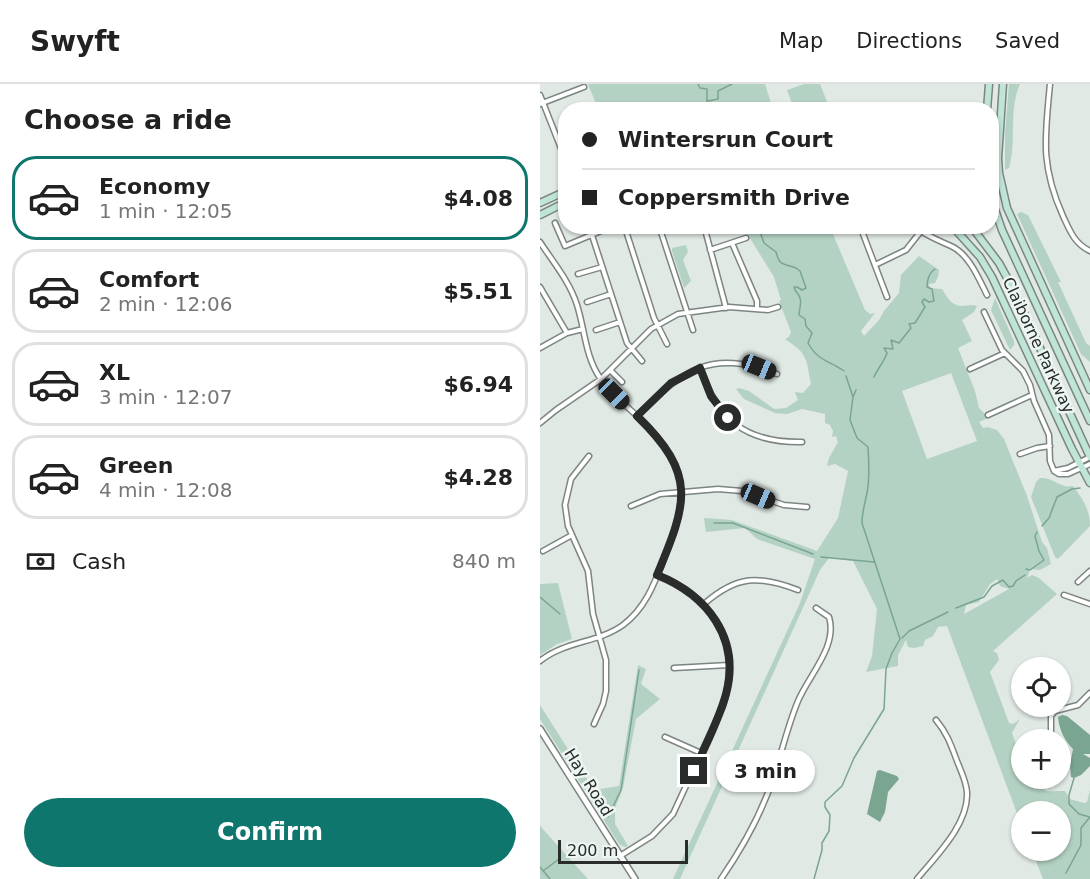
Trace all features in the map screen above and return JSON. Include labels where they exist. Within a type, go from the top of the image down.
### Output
[{"type":"main road","points":[[988,102],[989,84]]},
{"type":"main road","points":[[999,143],[1003,84]]},
{"type":"main road","points":[[999,174],[1007,208],[1090,390]]},
{"type":"main road","points":[[540,203],[558,195]]},
{"type":"main road","points":[[540,215],[558,206]]},
{"type":"main road","points":[[999,221],[1090,421]]},
{"type":"main road","name":"Claiborne Parkway","points":[[959,234],[980,257],[992,277],[1090,483]]},
{"type":"main road","name":"Claiborne Parkway","points":[[977,234],[999,262],[1011,285],[1090,457]]},
{"type":"street","points":[[1050,84],[1046,135],[1048,175],[1053,195],[1076,241],[1090,251]]},
{"type":"street","points":[[541,103],[584,87]]},
{"type":"street","points":[[540,94],[541,103],[558,139]]},
{"type":"street","points":[[555,223],[558,230]]},
{"type":"street","points":[[560,234],[565,246],[591,234],[620,322],[631,349],[642,362]]},
{"type":"street","points":[[627,234],[657,325],[667,344]]},
{"type":"street","points":[[662,234],[693,330]]},
{"type":"street","points":[[706,234],[726,308]]},
{"type":"street","points":[[863,234],[887,297]]},
{"type":"street","points":[[875,265],[906,250],[919,234]]},
{"type":"street","points":[[924,234],[962,254],[987,295]]},
{"type":"street","points":[[710,250],[747,238]]},
{"type":"street","points":[[540,242],[574,296],[590,359],[601,379],[655,433],[669,452],[677,471],[681,492],[678,523],[645,601],[633,617],[600,637],[561,648],[540,661]]},
{"type":"street","points":[[732,243],[757,301],[757,309]]},
{"type":"street","points":[[578,274],[602,267]]},
{"type":"street","points":[[540,287],[567,333]]},
{"type":"street","points":[[587,302],[611,294]]},
{"type":"street","points":[[540,423],[601,379],[649,330],[678,314],[726,308],[768,310],[778,307]]},
{"type":"street","points":[[984,312],[1005,353],[1023,371],[1030,385],[1049,435],[1050,462],[1054,471],[1090,464]]},
{"type":"street","points":[[596,330],[620,322]]},
{"type":"street","points":[[540,348],[567,333],[583,329]]},
{"type":"street","points":[[970,369],[1005,353]]},
{"type":"street","points":[[637,416],[671,383],[700,368],[720,363],[740,363],[777,374]]},
{"type":"street","points":[[700,368],[711,396],[734,424],[761,438],[802,442]]},
{"type":"street","points":[[610,370],[622,382]]},
{"type":"street","points":[[988,415],[1032,395]]},
{"type":"street","points":[[1020,454],[1050,446]]},
{"type":"street","points":[[589,456],[576,471],[566,494],[565,517],[588,571],[593,614],[606,660],[608,681],[604,701],[594,724]]},
{"type":"street","points":[[1081,465],[1090,457]]},
{"type":"street","points":[[631,506],[655,495],[733,490],[775,503],[807,507]]},
{"type":"street","points":[[543,551],[572,535]]},
{"type":"street","points":[[1078,582],[1090,571]]},
{"type":"street","points":[[620,856],[652,836],[667,822],[678,806],[726,696],[729,665],[726,643],[720,627],[704,604],[684,587],[657,575]]},
{"type":"street","points":[[704,604],[724,588],[742,580],[771,580],[798,590]]},
{"type":"street","points":[[1064,595],[1090,604]]},
{"type":"street","points":[[721,879],[758,816],[774,777],[799,700],[829,642],[831,629],[829,617],[816,608]]},
{"type":"street","points":[[674,668],[729,665]]},
{"type":"street","points":[[1051,729],[1052,716],[1055,711],[1078,705],[1090,693]]},
{"type":"street","points":[[917,879],[950,840],[964,811],[967,798],[965,784],[946,731],[936,720]]},
{"type":"street","name":"Hay Road","points":[[540,729],[635,879]]},
{"type":"street","points":[[665,737],[701,753]]},
{"type":"shaded area","points":[[588,84],[765,84],[771,102],[595,102]]},
{"type":"shaded area","points":[[804,84],[820,84],[827,102],[791,102],[787,90]]},
{"type":"shaded area","points":[[1009,84],[1020,84],[1014,105],[1011,158],[1009,168],[1005,170],[1005,133]]},
{"type":"shaded area","points":[[1021,212],[1028,215],[1061,282],[1058,282],[1086,343],[1090,346],[1090,362],[1081,354],[1017,214]]},
{"type":"shaded area","points":[[747,234],[833,234],[865,310],[870,314],[875,313],[861,331],[864,336],[899,293],[901,275],[919,256],[939,270],[935,283],[929,284],[930,288],[942,289],[958,306],[977,306],[974,312],[962,320],[972,341],[958,348],[975,391],[979,408],[988,418],[979,422],[983,428],[997,430],[1004,439],[1027,496],[1042,542],[1047,548],[1051,564],[1040,570],[1030,569],[1027,578],[1032,575],[1039,578],[1057,594],[993,651],[997,653],[999,660],[990,672],[1009,723],[1013,724],[1020,719],[1014,729],[1011,729],[1011,789],[1065,791],[1070,799],[1084,803],[1087,802],[1090,790],[1090,879],[1043,879],[1036,861],[1071,861],[1071,801],[1012,801],[947,626],[938,627],[933,636],[925,640],[923,646],[908,647],[906,640],[898,655],[898,666],[866,672],[872,656],[877,609],[853,561],[829,558],[820,570],[680,879],[673,879],[800,603],[815,559],[757,539],[745,528],[706,532],[704,518],[732,520],[817,551],[838,518],[848,471],[835,464],[827,466],[838,442],[836,436],[832,437],[833,431],[830,425],[825,423],[825,414],[802,409],[787,414],[775,413],[744,399],[736,389],[749,391],[774,409],[786,408],[798,400],[795,392],[803,393],[811,384],[805,357],[785,339],[791,332],[779,301],[781,300],[774,277]],"holes":[[[951,373],[977,441],[927,459],[902,391]],[[997,579],[1000,586],[1009,589],[964,614],[966,605],[979,602],[990,584]]]},
{"type":"shaded area","points":[[686,245],[688,252],[683,260],[691,281],[684,288],[672,248]]},
{"type":"shaded area","points":[[995,298],[1014,341],[1010,350],[991,310]]},
{"type":"shaded area","points":[[1040,478],[1065,486],[1073,486],[1083,500],[1089,515],[1090,526],[1058,559],[1055,557],[1031,497],[1036,482]]},
{"type":"shaded area","points":[[558,583],[572,639],[557,644],[540,655],[540,584]]},
{"type":"shaded area","points":[[638,665],[646,669],[641,684],[660,699],[636,719],[623,788],[615,808],[615,824],[628,846],[625,847],[619,844],[540,719],[540,705],[594,790],[619,786]]},
{"type":"shaded area","points":[[1058,717],[1068,717],[1090,735],[1090,754],[1083,754],[1090,758],[1090,766],[1074,778],[1071,777],[1073,749],[1071,729],[1061,729]]},
{"type":"shaded area","points":[[877,771],[897,776],[899,779],[888,792],[885,812],[880,822],[867,814]]},
{"type":"shaded area","points":[[540,825],[541,827],[588,879],[540,879]]},
{"type":"waterway","points":[[698,84],[700,88],[707,89],[707,102]]},
{"type":"waterway","points":[[708,101],[718,99],[718,91],[732,84]]},
{"type":"waterway","points":[[761,234],[764,243],[776,252],[781,262],[800,271],[806,288],[802,290],[794,287],[801,300],[799,315],[805,319],[806,326],[812,333],[808,343],[820,357],[844,371]]},
{"type":"waterway","points":[[874,377],[887,353],[884,348],[893,349],[891,340],[899,343],[911,328],[909,324],[915,323],[925,307],[922,302],[924,299],[929,302],[934,301],[932,289],[927,287],[927,282],[935,269]]},
{"type":"waterway","points":[[814,879],[822,843],[829,831],[830,815],[825,802],[842,786],[854,758],[884,709],[886,669],[900,639],[862,523],[869,482],[868,447],[857,438],[850,420],[853,397],[846,376]]},
{"type":"waterway","points":[[853,397],[856,390]]},
{"type":"waterway","points":[[1042,526],[1049,518],[1057,497],[1072,489],[1080,488]]},
{"type":"waterway","points":[[714,523],[733,523],[813,554]]},
{"type":"waterway","points":[[1026,569],[1030,570],[1044,560],[1035,536],[1037,532]]},
{"type":"waterway","points":[[821,557],[874,562]]},
{"type":"waterway","points":[[956,608],[984,597],[992,586],[1003,580],[1009,587],[1025,575]]},
{"type":"waterway","points":[[540,597],[560,614]]},
{"type":"waterway","points":[[902,638],[909,631],[948,612]]},
{"type":"waterway","points":[[608,817],[621,790],[639,670]]},
{"type":"waterway","points":[[1074,778],[1069,804],[1079,814],[1090,817]]},
{"type":"waterway","points":[[1066,873],[1081,845],[1081,828],[1090,817]]},
{"type":"waterway","points":[[543,871],[559,859]]},
{"type":"waterway","points":[[540,867],[550,879]]},
{"type":"route","points":[[694,771],[726,696],[729,676],[728,651],[720,627],[704,604],[684,587],[657,575],[678,523],[681,507],[680,481],[674,462],[664,444],[637,416],[671,383],[700,368],[711,396],[728,418]]}]
